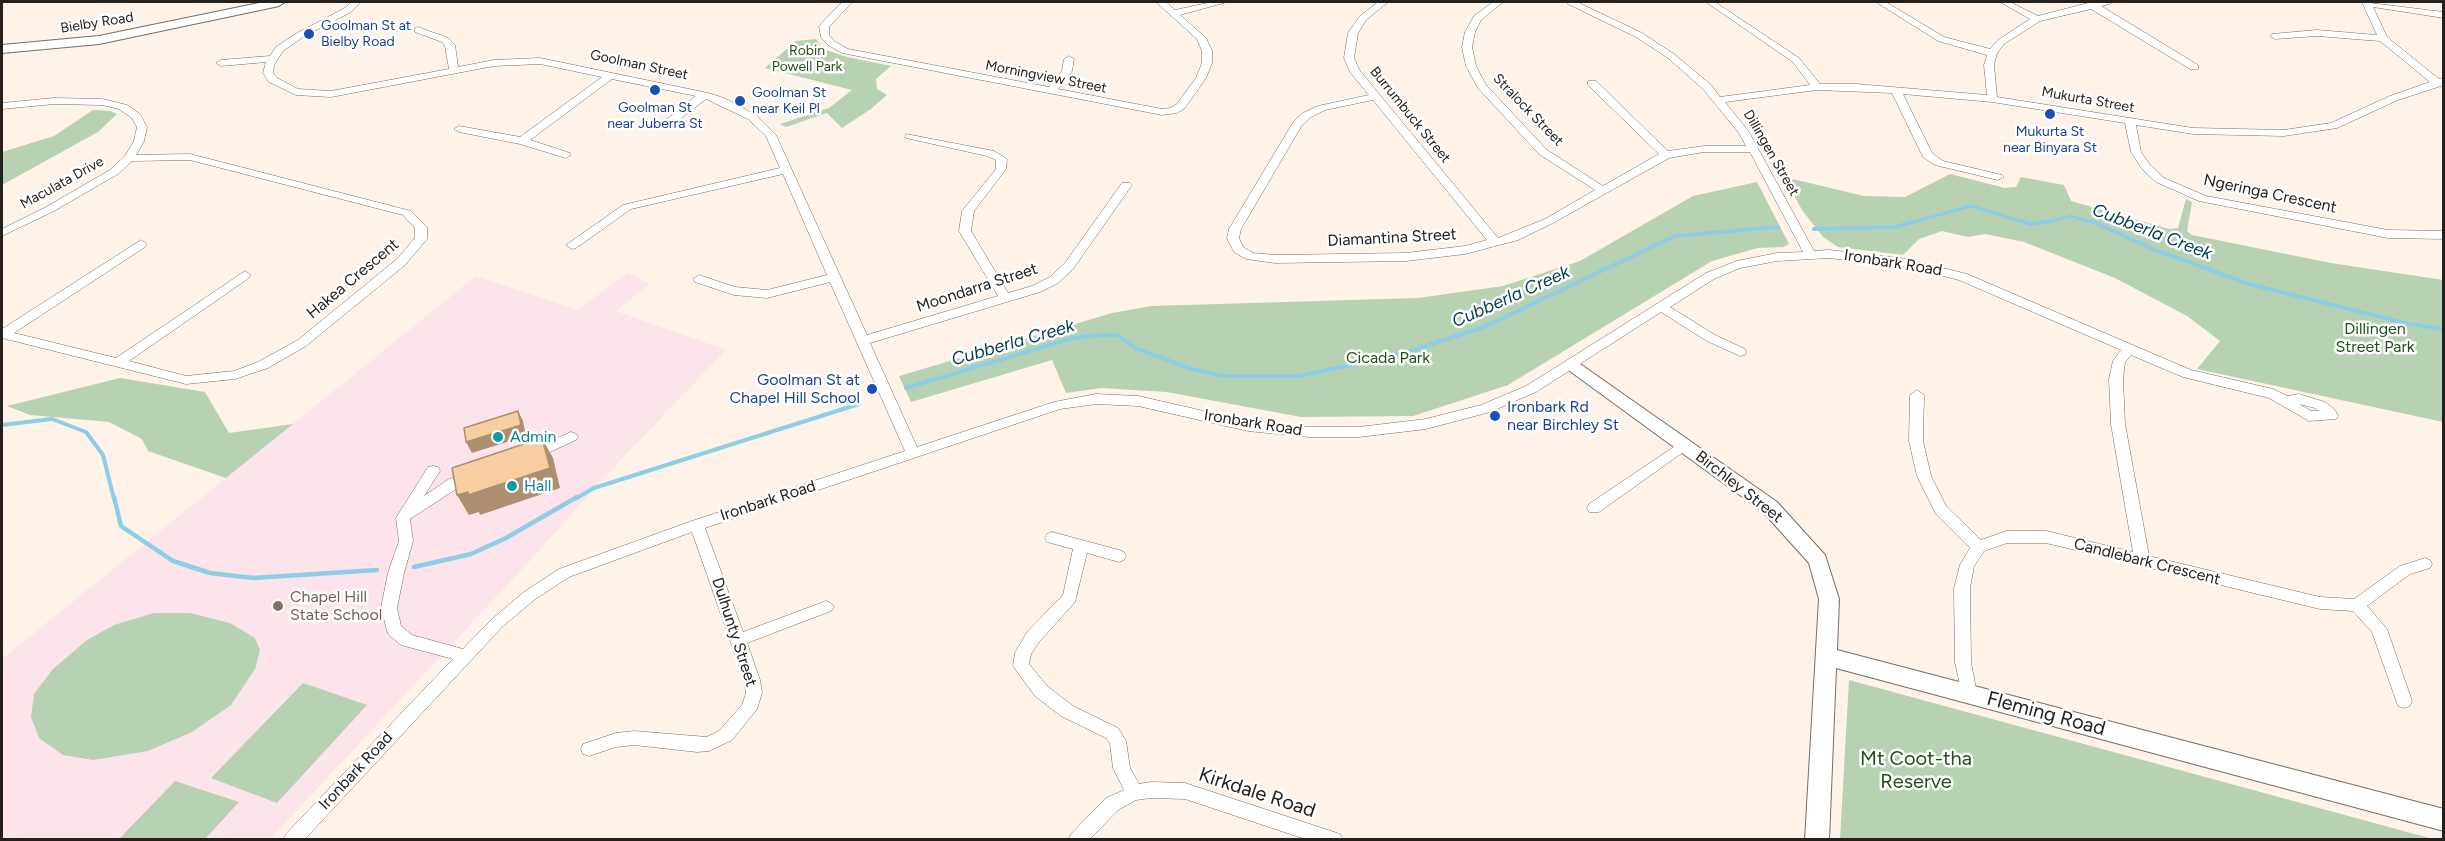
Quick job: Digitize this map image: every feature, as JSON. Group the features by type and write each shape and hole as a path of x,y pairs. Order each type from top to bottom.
{"street":[{"path":"221,63 271,59 288,42 348,10 356,2"},
{"name":"Morningview Street","path":"847,2 824,27 825,35 831,43 845,51 1162,112 1173,111 1181,106 1201,78 1207,63 1207,51 1201,38 1161,2"},
{"path":"1175,13 1222,2"},
{"name":"Burrumbuck Street","path":"1383,2 1364,18 1353,33 1349,58 1355,72 1495,242"},
{"name":"Stralock Street","path":"1498,2 1477,18 1470,32 1467,46 1471,66 1482,86 1543,152 1604,191"},
{"name":"Dillingen Street","path":"1571,2 1655,45 1687,69 1718,100 1754,149 1810,254"},
{"path":"1710,2 1796,60 1817,87"},
{"path":"1880,2 1941,39 1992,53"},
{"path":"2004,2 2037,19"},
{"path":"1992,99 1989,65 1992,53 2001,42 2037,19 2107,2"},
{"name":"Bielby Road","path":"2,43 103,32 273,3"},
{"name":"Bielby Road","path":"2,49 99,40 273,3"},
{"path":"2440,82 2383,38 2366,3 2444,15"},
{"path":"2092,5 2194,67"},
{"path":"418,30 445,40 450,45 454,70"},
{"path":"2275,36 2316,33 2383,38"},
{"name":"Goolman Street","path":"271,59 268,73 273,80 284,87 305,93 354,91 494,63 540,61 704,95 731,105 764,127 771,135 913,453"},
{"path":"1050,92 1067,71 1069,59"},
{"path":"522,141 611,75"},
{"name":"Mukurta Street","path":"1718,100 1817,87 1896,90 1992,99 2193,131 2284,133 2333,126 2440,82"},
{"path":"1592,83 1666,155"},
{"path":"1896,90 1927,155 1939,164 1998,177"},
{"path":"666,125 704,95"},
{"name":"Diamantina Street","path":"1374,97 1322,108 1307,115 1298,123 1235,229 1233,238 1238,249 1250,256 1275,260 1406,257 1466,250 1495,242 1549,221 1666,155 1704,149 1754,149"},
{"name":"Maculata Drive","path":"2,106 77,101 123,107 136,116 142,127 139,141 129,158 114,172 2,233"},
{"name":"Ngeringa Crescent","path":"2130,122 2136,152 2146,167 2160,180 2203,200 2388,234 2444,235"},
{"path":"459,129 522,141 566,155"},
{"path":"910,136 990,153 1002,159 1001,169 968,211 965,231 1005,298"},
{"name":"Hakea Crescent","path":"2,334 186,380 235,375 285,354 335,317 401,262 421,239 421,228 407,213 190,157 129,158"},
{"path":"572,245 627,207 785,170"},
{"name":"Moondarra Street","path":"864,340 1005,298 1054,280 1069,266 1126,185"},
{"path":"2,334 141,244"},
{"name":"Ironbark Road","path":"292,840 465,656 529,596 564,573 606,556 1036,411 1096,399 1138,401 1222,421 1282,430 1332,433 1394,429 1437,422 1485,409 1532,389 1710,276 1737,265 1777,257 1810,254 1878,258 1963,277 2022,300 2188,374 2260,391 2285,401"},
{"path":"118,363 245,275"},
{"path":"699,279 734,291 767,294 834,277"},
{"path":"1660,306 1711,338 1740,352"},
{"path":"2129,349 2119,361 2116,379 2118,424 2142,559"},
{"name":"Birchley Street","path":"1573,365 1770,507 1818,560 1829,599 1826,656"},
{"path":"1917,396 1916,441 1924,476 1941,510 1979,547 1967,565 1962,588 1963,662 1970,694"},
{"path":"518,461 571,437"},
{"path":"1594,508 1684,445"},
{"path":"433,471 404,518 406,541 396,573 389,608 394,629 406,640 465,656"},
{"path":"404,518 454,483 487,471"},
{"name":"Dulhunty Street","path":"589,749 616,740 634,738 697,746 709,744 726,735 749,710 754,693 738,640 697,525"},
{"name":"Candlebark Crescent","path":"1979,547 2006,537 2046,537 2320,603 2357,605"},
{"path":"1052,538 1119,556"},
{"path":"1081,546 1070,598 1033,637 1023,653 1021,666 1041,691 1067,711 1112,733 1118,741 1122,768 1134,793"},
{"path":"2404,701 2379,629 2357,605 2405,570 2425,564"},
{"path":"738,640 826,607"},
{"path":"1818,840 1826,656"},
{"name":"Fleming Road","path":"1826,656 2444,820"},
{"name":"Kirkdale Road","path":"1077,840 1112,804 1134,793 1151,790 1185,791 1334,840"}],"shaded area":[{"name":"Chapel Hill State School","path":"628,273 650,284 616,311 726,350 594,488 538,552 270,839 2,840 2,659 476,276 577,310"}],"green space":[{"name":"Robin Powell Park","path":"816,39 823,49 847,57 891,66 876,79 877,89 887,95 871,109 842,128 827,113 786,127 780,124 829,108 852,90 765,68 796,41"},
{"path":"93,110 110,111 117,114 98,132 2,185 2,152 54,136"},
{"name":"Dillingen Street Park","path":"1950,174 2005,188 2016,187 2021,177 2064,185 2071,201 2169,229 2178,228 2186,199 2192,202 2187,231 2192,235 2331,263 2443,280 2443,422 2197,369 2220,341 2187,316 2115,278 2024,242 1985,234 1968,237 1942,231 1919,239 1903,255 1838,247 1823,237 1802,210 1784,177 1864,196 1905,197"},
{"name":"Cicada Park","path":"1757,182 1789,244 1784,247 1758,248 1712,261 1508,385 1413,416 1301,417 1167,392 1101,388 1066,393 1052,360 911,402 899,376 1112,313 1151,306 1418,298 1503,286 1580,261 1693,196"},
{"path":"120,378 205,392 229,433 293,424 226,478 148,451 142,439 109,422 30,415 7,406"},
{"path":"154,613 190,613 230,623 255,638 260,650 255,669 231,705 192,732 148,751 93,760 63,755 39,738 31,717 34,694 53,669 87,640 114,625"},
{"name":"Mt Coot-tha Reserve","path":"1849,680 2433,839 1840,839"},
{"path":"303,683 367,705 277,803 211,778"},
{"path":"175,781 239,802 205,839 119,839"}],"building":[{"path":"518,411 521,425 466,442 464,428"},
{"path":"542,438 550,468 468,495 468,492 457,495 452,468"}],"waterway":[{"name":"Cubberla Creek","path":"1910,223 1971,206 2027,223"},
{"name":"Cubberla Creek","path":"2045,223 2071,216 2095,223"},
{"name":"Cubberla Creek","path":"1814,229 1895,227 1915,221"},
{"name":"Cubberla Creek","path":"2022,221 2030,224 2051,221"},
{"name":"Cubberla Creek","path":"2091,221 2150,248 2249,284 2409,324 2444,329"},
{"name":"Cubberla Creek","path":"906,388 1073,338 1101,335 1118,335 1135,348 1192,369 1225,376 1299,376 1401,354 1484,327 1675,236 1778,227"},
{"name":"Cubberla Creek","path":"575,499 594,488 859,404"},
{"name":"Cubberla Creek","path":"2,425 52,419 86,432 103,455 114,499"},
{"name":"Cubberla Creek","path":"114,497 121,526 173,561 210,573 253,578 377,570"},
{"name":"Cubberla Creek","path":"414,567 471,554 506,538 577,497"}],"place":[{"name":"Goolman St at Bielby Road","path":"309,34"},
{"name":"Goolman St near Juberra St","path":"655,90"},
{"name":"Goolman St near Keil Pl","path":"740,101"},
{"name":"Mukurta St near Binyara St","path":"2050,114"},
{"name":"Goolman St at Chapel Hill School","path":"872,389"},
{"name":"Ironbark Rd near Birchley St","path":"1495,416"},
{"name":"Admin","path":"498,437"},
{"name":"Hall","path":"512,486"},
{"name":"Chapel Hill State School","path":"278,606"}]}
